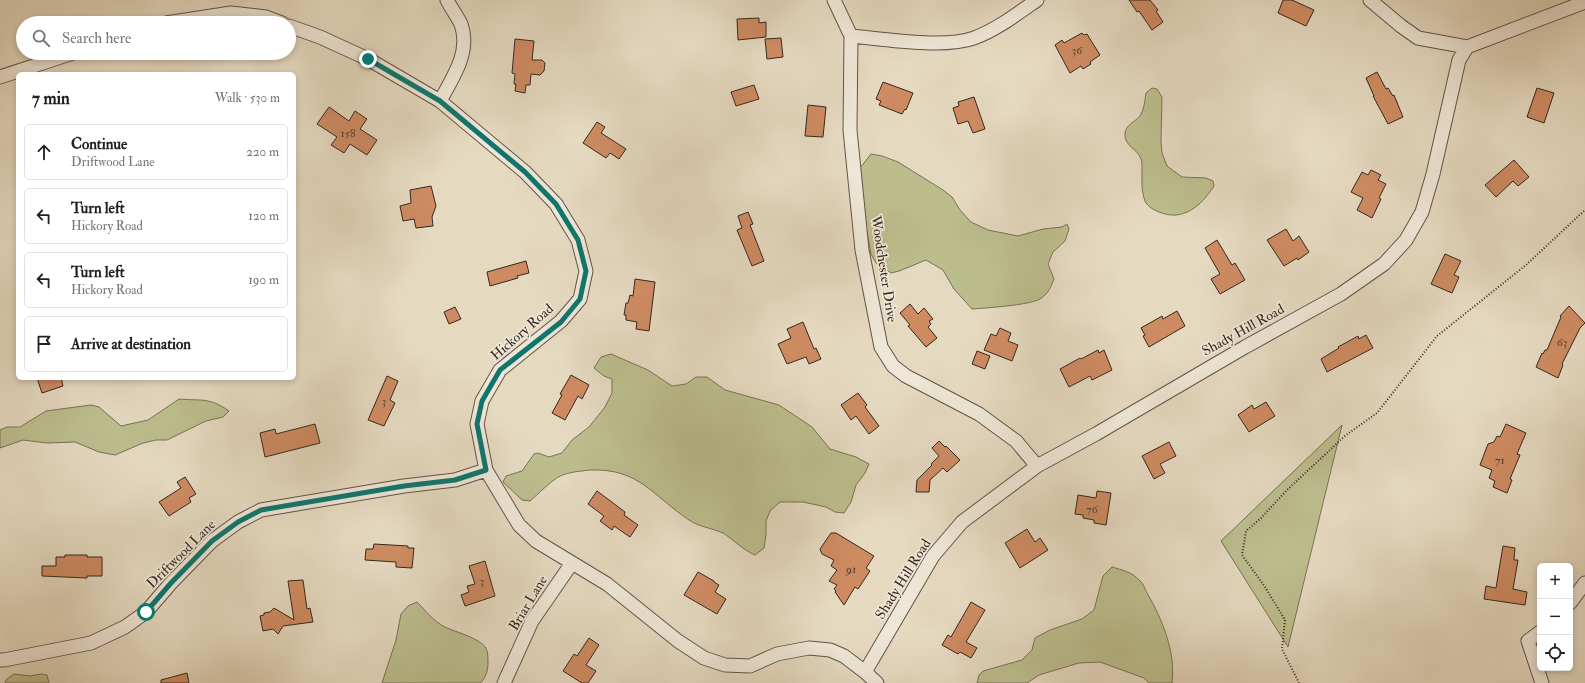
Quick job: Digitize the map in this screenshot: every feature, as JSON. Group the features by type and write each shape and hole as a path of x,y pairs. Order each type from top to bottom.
{"street":[{"path":"440,101 461,63 464,45 461,24 447,0"},
{"name":"Woodchester Drive","path":"834,0 851,36 851,138 862,250 880,347 893,366 906,376 979,414 1016,441 1037,466"},
{"path":"851,36 946,44 973,39 1000,25 1037,0"},
{"path":"1370,0 1400,26 1418,38 1467,47 1585,2"},
{"path":"212,16 231,13 257,16"},
{"name":"Hickory Road","path":"296,28 320,37 368,59 440,101 525,172 556,204 578,240 586,271 580,299 561,322 500,370 482,401 477,424 486,470 519,525 536,541 607,584 678,641 704,658 725,665 750,666 777,654 809,648 830,650 844,656 877,683"},
{"name":"Shady Hill Road","path":"865,672 933,556 962,522 1037,466 1096,434 1245,347 1341,294 1384,264 1406,240 1422,212 1433,174 1459,60 1467,47"},
{"path":"0,76 51,60"},
{"name":"Driftwood Lane","path":"0,660 91,643 125,627 146,612 171,583 212,541 238,522 261,510 404,486 455,480 486,470"},
{"name":"Briar Lane","path":"504,683 532,621 572,563"},
{"path":"1573,599 1585,583"},
{"path":"1537,634 1528,641 1542,683"}],"path":[{"path":"1299,683 1282,649 1285,620 1265,587 1242,555 1246,532 1287,490 1346,435 1377,413 1437,336 1526,265 1585,210"}],"green space":[{"path":"1152,88 1157,89 1162,97 1161,142 1162,153 1167,166 1182,177 1206,178 1213,181 1214,186 1197,206 1184,213 1176,215 1168,215 1159,212 1149,207 1146,203 1142,189 1141,160 1125,138 1125,131 1140,116 1146,93"},
{"path":"871,154 882,156 898,162 943,190 952,197 960,210 971,222 988,230 1018,236 1043,229 1062,227 1067,224 1069,229 1065,241 1053,252 1048,264 1054,279 1047,293 1040,299 1027,303 972,309 954,289 943,270 926,260 891,273 876,263 871,254 866,227 854,184 860,168"},
{"path":"611,354 648,370 672,386 686,384 696,377 707,377 725,390 779,405 812,427 830,449 856,457 869,464 865,473 856,485 851,502 844,513 835,512 826,507 803,502 780,502 770,511 766,521 764,548 755,555 723,533 693,522 676,511 644,485 621,474 590,470 567,474 560,476 553,481 530,501 522,500 503,482 506,476 522,471 534,454 538,453 549,457 562,453 572,440 589,427 605,407 612,393 612,379 604,376 594,368 601,357"},
{"path":"179,399 210,402 229,411 223,417 206,421 167,440 156,440 143,443 115,455 99,452 75,442 47,443 23,440 0,448 0,430 7,427 20,427 46,411 91,405 99,407 121,426 148,420"},
{"path":"1342,425 1288,647 1221,541"},
{"path":"1112,567 1136,577 1143,584 1153,603 1163,625 1170,648 1173,671 1172,683 1149,683 1144,678 1100,662 1079,663 1039,675 1027,683 977,683 979,675 983,671 1022,660 1032,650 1035,638 1050,630 1082,619 1094,610 1103,576"},
{"path":"417,602 441,625 473,638 483,644 488,655 488,668 480,683 382,683 396,640 401,614 408,606"},
{"path":"14,674 30,676 41,674 47,675 49,683 5,683 7,679"}],"building":[{"path":"1129,0 1150,0 1158,10 1156,11 1163,22 1152,30 1139,11 1137,12"},
{"path":"1283,0 1292,0 1314,10 1306,26 1278,13"},
{"path":"759,18 759,23 766,22 766,37 738,40 737,19"},
{"path":"1082,33 1084,35 1087,34 1100,55 1090,62 1091,64 1083,69 1081,66 1070,73 1055,45 1062,40 1064,43"},
{"path":"781,38 783,57 767,59 765,39"},
{"path":"515,39 534,41 532,60 542,60 545,63 544,71 540,75 531,74 530,85 526,85 525,93 515,91 515,74 512,73"},
{"path":"1377,72 1386,89 1388,88 1393,96 1394,95 1403,117 1388,124 1373,96 1366,78"},
{"path":"883,82 913,93 906,110 905,109 902,114 879,105 881,101 876,99"},
{"path":"754,85 759,99 736,106 731,92"},
{"path":"1537,88 1554,93 1544,123 1527,117"},
{"path":"974,97 985,129 973,133 968,121 958,124 953,108 959,106 958,102"},
{"path":"808,105 826,107 823,137 805,136"},
{"path":"329,107 349,121 355,111 367,119 360,129 377,140 367,155 350,144 344,153 331,145 337,137 317,124"},
{"path":"597,122 605,127 601,133 626,149 619,159 610,153 606,158 583,143"},
{"path":"1514,160 1529,177 1518,186 1513,181 1496,197 1485,185"},
{"path":"1371,170 1381,175 1378,180 1386,184 1372,218 1357,210 1363,198 1351,192 1362,172 1368,175"},
{"path":"431,186 436,206 432,217 433,226 416,228 414,219 403,221 400,206 411,203 410,190"},
{"path":"748,212 753,224 750,225 764,261 752,266 737,230 742,228 738,216"},
{"path":"1286,229 1293,241 1299,236 1309,252 1298,260 1297,258 1284,266 1267,240"},
{"path":"1217,240 1232,265 1235,263 1245,280 1220,294 1211,279 1220,274 1205,248"},
{"path":"1445,254 1461,261 1454,275 1459,277 1452,293 1431,284"},
{"path":"526,261 529,273 517,276 518,278 490,286 487,272"},
{"path":"635,279 655,282 649,331 636,329 637,322 626,320 626,315 624,315 626,303 628,303 630,295 633,296"},
{"path":"910,304 918,314 924,308 933,319 929,321 931,324 928,327 937,338 926,347 908,326 910,325 900,313"},
{"path":"1569,306 1585,323 1580,328 1562,364 1563,365 1558,378 1536,367 1542,353 1543,354 1545,350 1547,350 1561,317 1560,316"},
{"path":"455,307 461,319 449,324 444,312"},
{"path":"1177,311 1185,326 1149,347 1143,336 1145,335 1141,328 1162,316 1163,319"},
{"path":"803,322 814,349 816,348 821,359 809,364 806,357 787,364 778,344 791,338 787,329"},
{"path":"1000,328 1011,333 1008,341 1018,345 1012,361 984,350 991,334 996,336"},
{"path":"1366,335 1373,348 1327,372 1321,359 1339,348 1338,347 1358,336 1359,339"},
{"path":"1098,350 1099,353 1104,350 1112,370 1092,380 1090,376 1069,387 1060,369"},
{"path":"977,351 990,356 985,369 972,364"},
{"path":"571,375 589,385 582,399 578,396 565,420 552,413 562,395 560,394"},
{"path":"387,376 398,381 390,400 395,403 384,426 368,420"},
{"path":"38,380 62,380 63,386 42,393"},
{"path":"858,393 867,405 865,407 879,426 869,434 856,416 851,420 841,405"},
{"path":"1266,402 1275,416 1249,432 1238,415 1252,405 1254,409"},
{"path":"315,424 320,443 265,457 260,433 275,429 276,434"},
{"path":"1506,424 1526,433 1517,454 1520,455 1510,479 1512,480 1507,493 1493,487 1495,481 1489,478 1492,470 1480,465 1488,444 1494,442 1497,436 1500,437"},
{"path":"939,441 960,460 947,472 943,468 930,480 929,492 916,492 917,480 939,456 932,448"},
{"path":"1169,442 1176,456 1160,464 1165,473 1154,479 1142,456"},
{"path":"185,477 196,494 189,498 191,502 169,516 159,502 181,488 177,482"},
{"path":"597,491 625,512 624,515 638,525 630,537 614,526 612,530 600,521 604,516 588,504"},
{"path":"1097,491 1111,493 1106,525 1094,523 1094,520 1083,518 1083,515 1075,514 1078,495 1096,498"},
{"path":"1027,529 1035,542 1040,538 1048,550 1020,568 1005,543"},
{"path":"831,533 836,533 874,556 866,568 870,571 858,589 855,587 844,605 835,592 836,591 834,589 837,585 829,581 837,570 831,566 834,560 822,554 820,549"},
{"path":"374,544 408,546 408,548 414,548 412,568 396,567 396,562 365,560 366,549 373,549"},
{"path":"1503,546 1515,548 1514,560 1518,560 1513,589 1527,592 1525,605 1484,599 1486,586 1496,588"},
{"path":"65,555 102,557 102,576 87,576 87,578 42,576 42,566 56,566 56,557 65,557"},
{"path":"485,561 495,596 465,606 461,595 469,592 467,586 475,584 469,566"},
{"path":"698,572 719,585 715,592 726,599 717,614 684,595"},
{"path":"303,580 307,609 310,608 313,622 283,626 278,634 273,629 263,631 260,616 264,615 264,613 270,612 274,608 294,620 288,581"},
{"path":"971,602 985,610 966,642 977,648 971,658 960,652 958,654 942,645 948,635 951,637"},
{"path":"589,638 599,645 586,665 596,671 588,683 582,683 563,671 574,654 577,656"},
{"path":"187,673 189,683 161,683 161,680"}],"route":[{"path":"146,612 171,583 212,541 238,522 261,510 404,486 455,480 486,470 477,424 482,401 500,370 561,322 580,299 586,271 578,240 556,204 525,172 475,132 440,101 368,59"}]}
